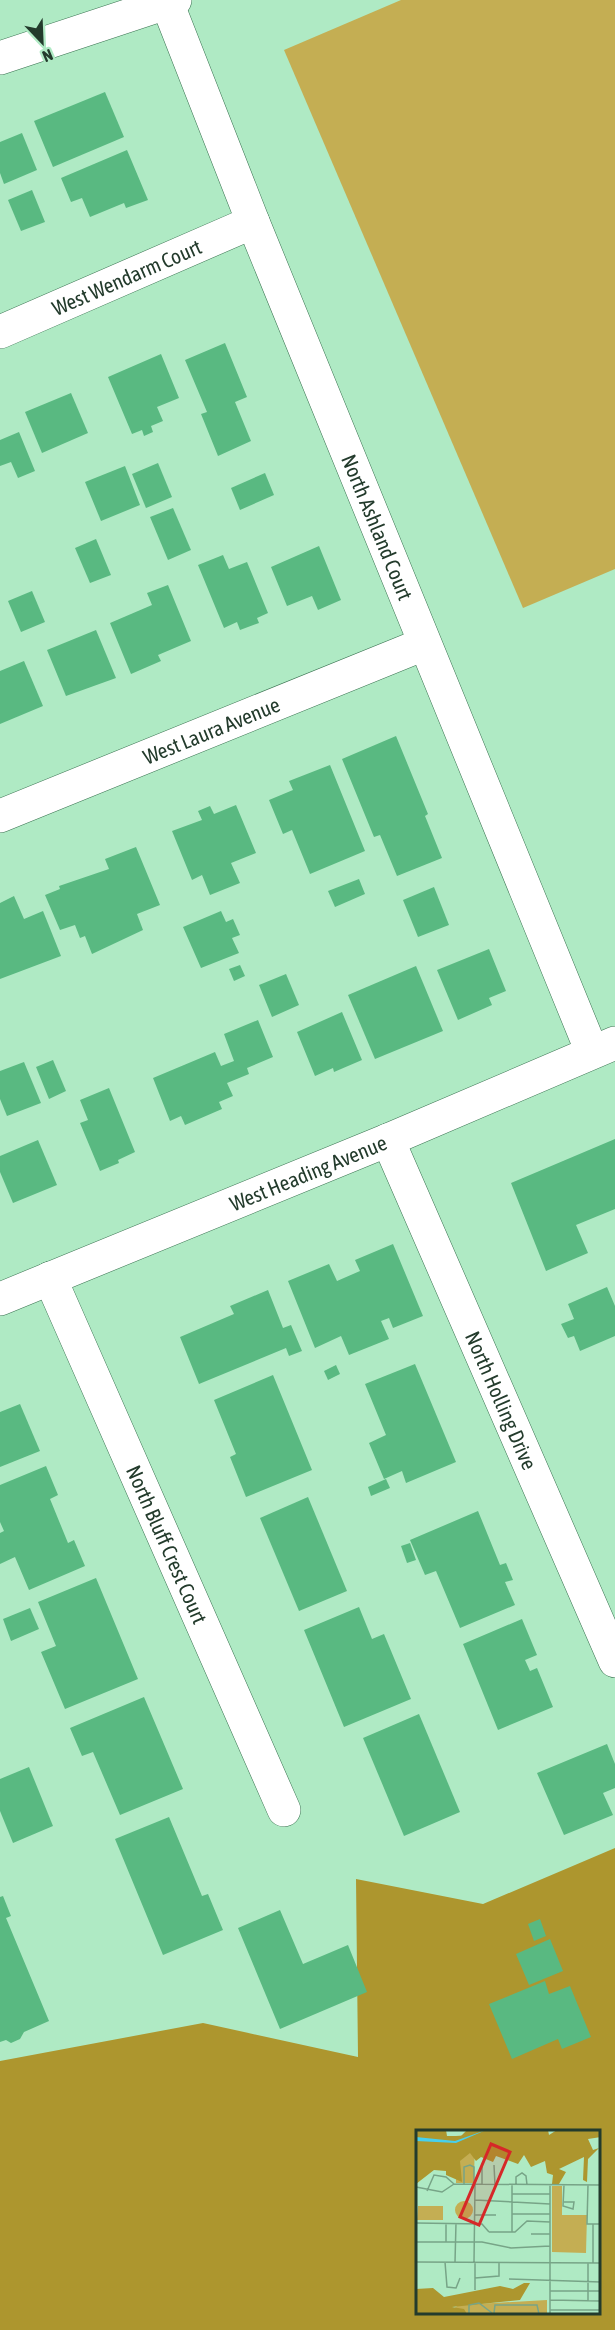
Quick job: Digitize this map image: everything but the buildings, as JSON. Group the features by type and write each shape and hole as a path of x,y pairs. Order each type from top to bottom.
{"street":[{"path":"0,58 170,1"},
{"name":"North Ashland Court","path":"170,1 253,222 424,644 608,1049"},
{"name":"West Wendarm Court","path":"0,333 253,222"},
{"name":"West Laura Avenue","path":"0,816 424,644"},
{"name":"West Heading Avenue","path":"0,1299 608,1049"},
{"name":"North Holling Drive","path":"388,1140 615,1661"},
{"name":"North Bluff Crest Court","path":"51,1278 284,1810"}],"shaded area":[{"path":"401,0 615,0 615,569 523,608 284,50"},
{"path":"615,1848 615,2330 0,2330 0,2061 203,2023 358,2057 356,1879 483,1904"}]}
